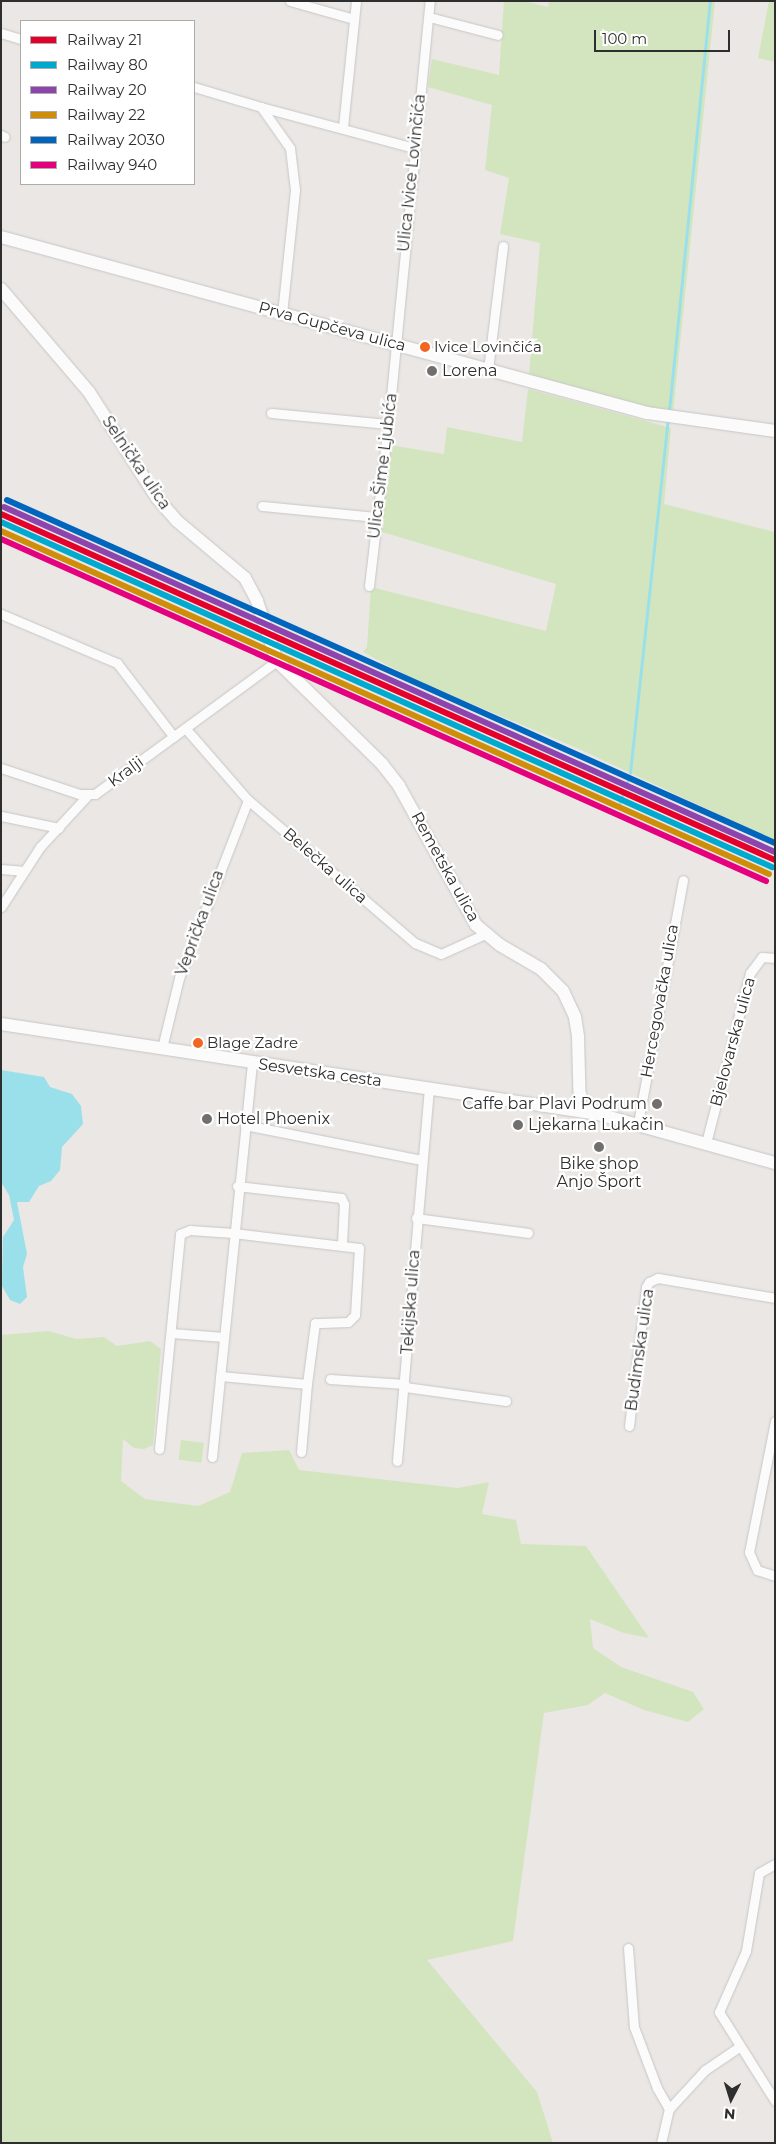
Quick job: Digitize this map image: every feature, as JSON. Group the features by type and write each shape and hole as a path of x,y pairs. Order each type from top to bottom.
{"street":[{"path":"290,1 354,19"},
{"path":"343,127 356,1"},
{"name":"Ulica Ivice Lovinčića","path":"396,345 430,1"},
{"path":"428,17 498,34"},
{"path":"1,33 17,37"},
{"path":"195,87 414,148"},
{"path":"261,106 287,141 296,176 282,313"},
{"name":"Prva Gupčeva ulica","path":"1,237 667,418 775,431"},
{"path":"488,370 503,246"},
{"name":"Selnička ulica","path":"1,289 89,392 157,498 177,521 245,578 257,601 277,661"},
{"name":"Ulica Šime Ljubića","path":"369,586 396,345"},
{"path":"271,413 388,424"},
{"path":"262,506 376,517"},
{"path":"1,614 117,663 174,737"},
{"name":"Kralji","path":"1,907 22,871 87,796 100,791 277,661"},
{"name":"Remetska ulica","path":"277,661 382,764 399,786 476,925 485,934 541,969 570,1003 578,1037 580,1111"},
{"name":"Belečka ulica","path":"186,729 248,800 415,943 441,954 485,934"},
{"path":"1,768 87,796"},
{"name":"Veprička ulica","path":"162,1048 182,969 248,800"},
{"path":"1,816 59,828"},
{"path":"1,869 22,871"},
{"name":"Hercegovačka ulica","path":"638,1122 682,880"},
{"name":"Bjelovarska ulica","path":"706,1143 750,973 762,957 775,958"},
{"name":"Sesvetska cesta","path":"1,1024 580,1111"},
{"path":"212,1456 237,1186 252,1062"},
{"name":"Tekijska ulica","path":"397,1462 405,1385 416,1218 429,1088"},
{"path":"580,1111 638,1122 775,1163"},
{"path":"245,1125 422,1160"},
{"path":"237,1186 341,1198 344,1204 342,1244"},
{"path":"416,1218 528,1233"},
{"path":"159,1449 172,1333 180,1234 190,1230 342,1244 355,1246 361,1252 355,1315 344,1323 315,1323 301,1452"},
{"name":"Budimska ulica","path":"629,1426 646,1287 650,1282 658,1278 775,1298"},
{"path":"172,1333 224,1337"},
{"path":"220,1376 307,1384"},
{"path":"330,1379 405,1385 506,1401"},
{"path":"775,1421 749,1552 757,1570 775,1576"},
{"path":"775,1864 758,1873 746,1951 719,2012 739,2047 775,2101"},
{"path":"628,1948 634,2027 657,2088 669,2109"},
{"path":"661,2143 669,2109 705,2070 739,2047"}],"green space":[{"path":"504,1 524,1 548,7 549,1 715,1 673,413 529,376 540,243 500,234 509,178 485,170 492,105 428,87 432,59 499,75"},
{"path":"769,1 775,1 775,62 758,58"},
{"path":"528,389 671,428 664,504 775,532 775,841 577,748 417,681 363,652 367,647 371,587 546,631 556,584 379,531 390,445 444,454 447,427 522,442"},
{"path":"49,1331 76,1339 104,1337 117,1346 150,1341 161,1349 153,1445 144,1449 134,1448 123,1439 121,1481 145,1499 198,1506 230,1492 242,1453 289,1450 299,1470 458,1488 489,1482 482,1514 516,1520 521,1544 586,1546 649,1638 624,1633 590,1619 593,1648 621,1667 693,1692 704,1709 688,1722 644,1710 605,1693 588,1705 544,1713 513,1941 427,1960 537,2092 553,2143 1,2143 1,1335"},
{"path":"181,1440 204,1443 201,1463 179,1460"}],"water":[{"path":"1,1070 44,1077 50,1087 72,1094 81,1106 83,1124 62,1147 60,1170 51,1181 39,1186 29,1202 17,1202 27,1254 23,1267 27,1297 20,1304 10,1300 2,1286 3,1237 14,1220 9,1195 1,1182"}],"waterway":[{"path":"669,411 710,1"},
{"path":"630,773 668,419"},
{"path":"626,785 628,780"},
{"path":"619,805 622,796"}],"rail line":[{"name":"2030","path":"7,500 775,843"},
{"name":"20","path":"4,507 775,852"},
{"name":"21","path":"1,514 775,860"},
{"name":"80","path":"1,522 772,867"},
{"name":"22","path":"1,531 769,874"},
{"name":"940","path":"1,539 766,881"}],"place":[{"name":"Ivice Lovinčića","path":"425,347"},
{"name":"Lorena","path":"432,371"},
{"name":"Blage Zadre","path":"198,1043"},
{"name":"Caffe bar Plavi Podrum","path":"657,1104"},
{"name":"Hotel Phoenix","path":"207,1119"},
{"name":"Ljekarna Lukačin","path":"518,1125"},
{"name":"Bike shop Anjo Šport","path":"599,1147"}]}
